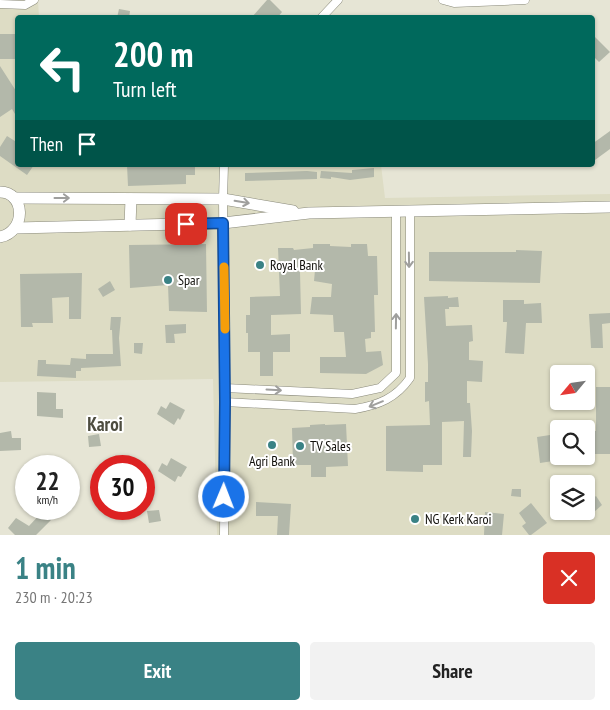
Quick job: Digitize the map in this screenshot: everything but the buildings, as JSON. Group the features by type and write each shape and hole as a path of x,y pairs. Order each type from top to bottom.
{"street":[{"path":"0,4 25,5 34,0"},
{"path":"324,15 338,0"},
{"path":"443,0 454,3 525,0"},
{"path":"224,167 224,535"},
{"path":"0,192 4,192 14,198 19,207 20,218 16,228 0,238"},
{"path":"14,198 223,199 309,213"},
{"path":"130,199 130,225"},
{"path":"16,228 223,223 309,213 610,207"},
{"path":"225,388 352,394 380,388 396,372 396,211"},
{"path":"225,402 355,409 375,405 402,389 410,378 410,211"},
{"path":"396,341 410,341"},
{"path":"312,407 314,392"}],"shaded area":[{"path":"0,0 38,0 39,15 15,15 15,167 381,167 385,198 610,194 610,535 217,535 213,379 0,382"}],"slow traffic":[{"path":"224,267 225,329"}],"place":[{"name":"Royal Bank","path":"260,265"},
{"name":"Spar","path":"168,280"},
{"name":"Agri Bank","path":"272,445"},
{"name":"TV Sales","path":"300,446"},
{"name":"NG Kerk Karoi","path":"415,519"}],"district":[{"name":"Karoi","path":"105,424"}],"route":[{"path":"186,224 223,223 224,497"}]}
